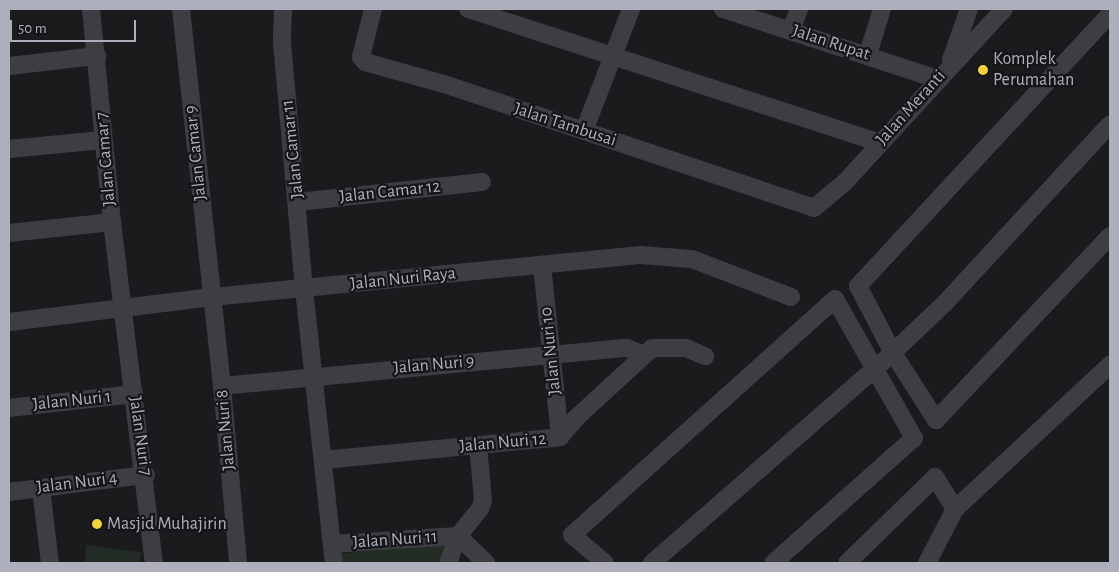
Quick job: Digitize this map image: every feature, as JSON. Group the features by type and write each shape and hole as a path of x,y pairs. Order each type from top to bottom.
{"street":[{"name":"Jalan Camar 7","path":"91,9 97,56 103,140 124,310"},
{"name":"Jalan Camar 9","path":"181,9 212,297"},
{"name":"Jalan Camar 11","path":"283,9 282,43 298,202 304,289 334,563"},
{"name":"Jalan Tambusai","path":"373,9 361,57 365,62 584,131 810,207 818,207"},
{"path":"468,9 880,143"},
{"path":"584,131 631,9"},
{"name":"Jalan Rupat","path":"723,9 868,54 943,72"},
{"path":"791,30 799,9"},
{"path":"868,54 882,9"},
{"path":"943,72 968,9"},
{"name":"Jalan Meranti","path":"818,207 1004,9"},
{"path":"773,563 914,438 858,286 1110,14"},
{"path":"9,66 97,56"},
{"path":"652,563 884,360 945,303 1110,124"},
{"path":"9,149 103,140"},
{"name":"Jalan Camar 12","path":"298,202 482,182"},
{"path":"9,233 112,222"},
{"path":"604,563 572,535 835,299 936,420 1110,236"},
{"name":"Jalan Nuri Raya","path":"9,322 124,310 212,297 542,265 670,255 692,259 791,297"},
{"name":"Jalan Nuri 10","path":"542,265 560,437"},
{"name":"Jalan Nuri 8","path":"212,297 238,563"},
{"name":"Jalan Nuri 7","path":"124,310 146,475 154,563"},
{"name":"Jalan Nuri 12","path":"323,460 560,437 576,418 652,348 668,346 686,348 705,356"},
{"name":"Jalan Nuri 9","path":"222,386 627,348 644,355"},
{"path":"927,563 954,509 1102,382 1110,365"},
{"name":"Jalan Nuri 1","path":"9,408 134,394"},
{"path":"448,563 458,536 480,509 482,500 478,445"},
{"name":"Jalan Nuri 4","path":"9,492 146,475"},
{"path":"847,563 935,477 954,509"},
{"path":"41,488 50,563"},
{"path":"458,536 486,563"},
{"name":"Jalan Nuri 11","path":"332,544 458,536"}],"shaded area":[{"path":"446,541 438,563 335,563 334,555"},
{"path":"86,545 141,552 140,563 85,563"}],"place":[{"name":"Komplek Perumahan","path":"983,70"},
{"name":"Masjid Muhajirin","path":"97,524"}]}
